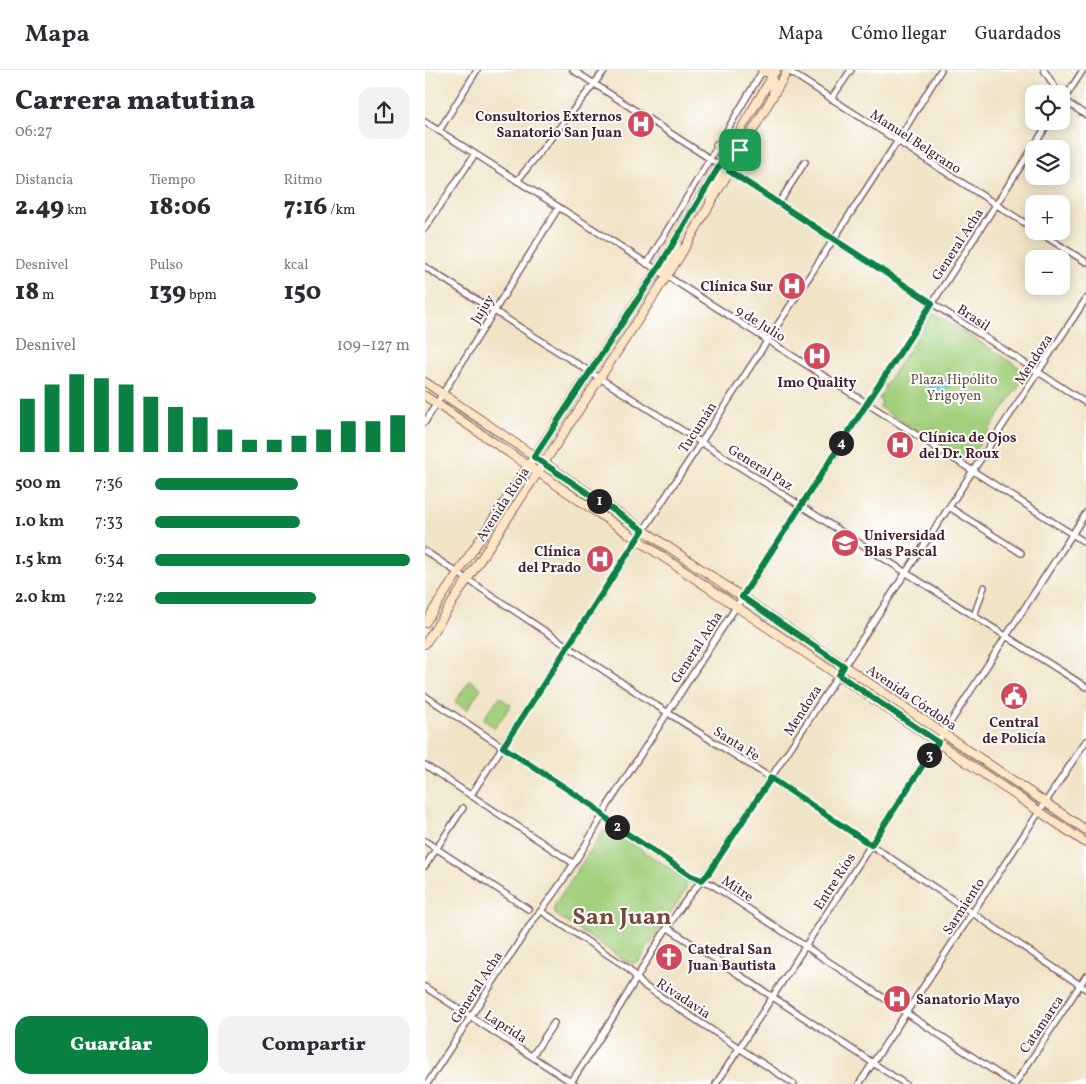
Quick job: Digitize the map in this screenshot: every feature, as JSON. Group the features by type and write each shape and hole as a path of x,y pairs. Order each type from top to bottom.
{"main road":[{"name":"Avenida Rioja","path":"425,644 666,276 743,148 787,70"},
{"name":"Avenida Rioja","path":"425,623 677,238 720,166 769,72"},
{"path":"769,72 774,86 772,97"},
{"path":"717,146 725,155 743,148"},
{"path":"710,204 711,190 720,176 720,166"},
{"path":"666,276 665,270 676,250 677,238"},
{"name":"Avenida Córdoba","path":"425,382 1086,830"},
{"name":"Avenida Córdoba","path":"425,396 1086,843"}],"street":[{"path":"439,130 477,70"},
{"name":"Brasil","path":"573,70 1086,403"},
{"path":"517,181 605,70"},
{"name":"Manuel Belgrano","path":"787,70 1025,224"},
{"path":"831,99 851,70"},
{"name":"Tucumán","path":"471,795 897,142 941,70"},
{"path":"1044,70 1053,85"},
{"path":"1070,89 1083,70"},
{"path":"647,264 717,146 769,72"},
{"path":"1070,106 1086,115"},
{"name":"9 de Julio","path":"425,122 1086,543"},
{"name":"General Acha","path":"427,1084 573,863 667,712 1044,130"},
{"path":"425,228 475,154"},
{"path":"779,203 805,162"},
{"name":"Jujuy","path":"425,422 559,207"},
{"name":"Manuel Belgrano","path":"1051,240 1086,262"},
{"name":"General Paz","path":"425,267 1086,687"},
{"name":"Mendoza","path":"572,1083 692,891 708,874 1086,299"},
{"path":"949,507 1021,554"},
{"name":"Entre Ríos","path":"716,1084 1086,513"},
{"name":"Santa Fe","path":"425,551 667,712 771,778 1086,989"},
{"path":"974,616 984,587"},
{"name":"Mitre","path":"425,696 593,806 614,825 679,869 711,884 1014,1084"},
{"name":"Sarmiento","path":"859,1084 1086,741"},
{"path":"425,765 573,863"},
{"path":"425,866 463,808"},
{"path":"425,841 529,909"},
{"name":"Rivadavia","path":"541,910 628,968 643,985 793,1084"},
{"path":"668,928 905,1084"},
{"name":"Catamarca","path":"1014,1084 1086,976"},
{"name":"Laprida","path":"425,987 572,1083"},
{"path":"532,1056 554,1023"}],"green space":[{"name":"Plaza Hipólito Yrigoyen","path":"933,314 936,314 1025,371 1026,375 971,457 965,456 964,460 879,407 882,404 879,398 886,388 884,387"},
{"path":"447,402 525,454 525,457 446,406"},
{"path":"550,471 634,528 634,531 631,532 547,475"},
{"path":"649,539 732,595 732,597 729,598 647,542"},
{"path":"746,604 837,665 836,667 834,668 744,608"},
{"path":"851,674 934,731 934,733 931,734 848,678"},
{"path":"470,680 481,688 467,710 455,702"},
{"path":"499,697 511,705 495,728 483,719"},
{"path":"949,741 1037,800 1036,803 1034,804 946,745"},
{"path":"611,830 686,879 686,889 639,961 634,963 627,962 556,915 554,911 555,904 603,831"}],"water":[{"path":"928,378 949,379 948,388 942,394 935,394 929,389"}],"place":[{"name":"Consultorios Externos Sanatorio San Juan","path":"641,124"},
{"name":"Clínica Sur","path":"792,286"},
{"name":"Imo Quality","path":"817,356"},
{"name":"Clínica de Ojos del Dr. Roux","path":"900,445"},
{"name":"Universidad Blas Pascal","path":"845,543"},
{"name":"Clínica del Prado","path":"600,559"},
{"name":"Central de Policía","path":"1014,696"},
{"name":"Catedral San Juan Bautista","path":"669,957"},
{"name":"Sanatorio Mayo","path":"897,999"}],"district":[{"name":"San Juan","path":"622,916"}],"route":[{"path":"743,148 729,171 932,303 742,597 844,666 839,675 938,742 871,845 771,778 708,874 702,880 691,876 614,825 593,806 503,747 643,530 534,457 661,264 727,153 740,150 743,148"}]}
